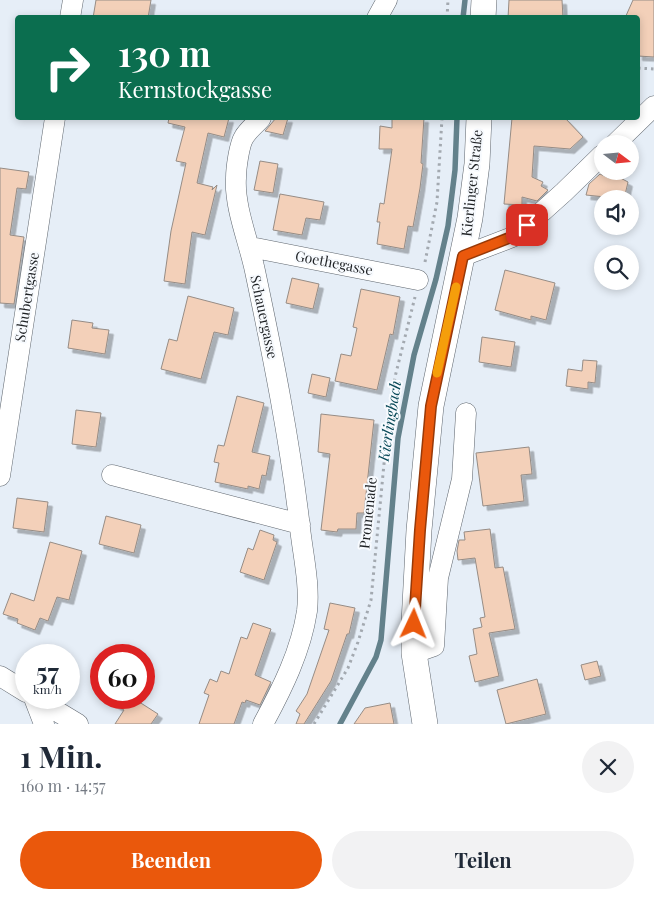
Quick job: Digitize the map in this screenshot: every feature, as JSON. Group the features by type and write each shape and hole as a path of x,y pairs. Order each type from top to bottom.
{"main road":[{"path":"484,0 484,15"},
{"name":"Kierlinger Straße","path":"425,724 414,652 414,603 431,406 470,218 476,173 479,120"}],"street":[{"path":"70,15 73,0"},
{"path":"379,15 387,0"},
{"path":"640,120 654,106"},
{"name":"Schubertgasse","path":"0,476 55,120"},
{"name":"Schauergasse","path":"259,120 243,137 236,178 238,200 250,247 278,381 300,524 307,586 307,610 302,634 292,664 264,724"},
{"path":"624,135 640,120"},
{"path":"463,256 514,236 594,164"},
{"name":"Goethegasse","path":"250,247 418,280"},
{"path":"414,652 434,646 438,578 462,479 466,413"},
{"path":"112,475 300,524"},
{"path":"0,676 15,685"},
{"path":"38,709 44,724"},
{"path":"53,709 78,724"}],"path":[{"path":"447,15 448,0"},
{"path":"640,68 654,69"},
{"name":"Promenade","path":"314,724 348,668 373,600 388,422 395,376 418,280 425,262 437,202 442,120"}],"building":[{"path":"96,0 151,0 148,15 94,15"},
{"path":"509,0 562,0 563,15 508,15"},
{"path":"633,0 654,0 654,57 640,56 640,15 626,15"},
{"path":"169,120 228,120 224,137 208,133 197,183 213,187 212,190 217,185 205,235 192,232 185,284 164,281 171,231 186,163 176,161 185,127 168,123"},
{"path":"274,120 287,120 283,135 265,131"},
{"path":"392,120 424,120 421,163 423,164 420,188 413,227 408,226 404,249 377,244 380,222 377,222 380,203 384,204 392,149 379,149 380,126 392,128"},
{"path":"512,120 567,120 583,137 570,149 534,146 532,177 543,182 541,186 548,190 537,201 522,197 522,205 504,204"},
{"path":"260,161 278,164 273,193 254,190"},
{"path":"0,168 29,172 26,189 17,188 10,235 24,237 14,304 0,303"},
{"path":"594,179 624,180 628,182 626,190 594,190 594,196 586,195 589,184"},
{"path":"280,194 324,202 320,220 306,218 302,235 273,230"},
{"path":"505,270 555,283 546,320 531,316 531,320 495,310"},
{"path":"292,278 319,284 313,309 286,303"},
{"path":"361,289 400,297 393,335 390,334 377,390 335,381 341,354 351,356 357,328 353,327"},
{"path":"188,296 234,308 228,335 214,332 201,379 161,369 169,339 177,341"},
{"path":"72,320 93,323 92,328 109,330 105,354 68,348"},
{"path":"482,337 515,342 511,367 479,362"},
{"path":"583,360 597,361 595,383 588,382 588,389 566,386 568,369 582,371"},
{"path":"312,374 330,378 326,397 308,393"},
{"path":"237,396 264,403 252,452 270,456 266,476 262,475 259,489 248,486 248,489 215,482 219,463 214,462 218,445 224,446"},
{"path":"76,410 101,413 96,447 72,444"},
{"path":"321,414 374,420 364,513 357,513 356,529 338,529 337,532 321,530 330,454 318,452"},
{"path":"529,447 532,474 521,475 524,501 483,506 476,453"},
{"path":"17,498 48,502 44,532 13,528"},
{"path":"106,516 141,525 134,553 99,544"},
{"path":"490,529 495,568 503,567 515,629 489,633 499,676 475,682 469,656 477,654 473,629 482,627 480,618 485,617 475,558 458,560 457,551 459,540 465,540 464,532"},
{"path":"260,530 274,535 273,540 277,542 264,580 240,572 248,548 253,550"},
{"path":"50,542 82,551 69,600 57,597 48,621 40,618 35,630 17,623 18,619 3,614 11,593 34,601"},
{"path":"330,603 355,608 349,634 347,634 331,681 304,724 296,724 300,714 296,711 307,694 329,630 324,629"},
{"path":"253,623 271,629 255,675 271,682 260,705 246,700 245,703 242,702 234,724 199,724 209,695 204,693 210,679 217,682 221,671 229,674 241,637 247,639"},
{"path":"597,661 601,676 585,680 581,665"},
{"path":"537,679 546,714 506,724 497,690"},
{"path":"390,703 394,724 354,724 365,708"},
{"path":"122,709 150,709 158,714 151,724 115,724 124,710"}],"waterway":[{"name":"Kierlingbach","path":"463,15 465,0"},
{"name":"Kierlingbach","path":"340,724 376,657 381,640 398,438 414,355 436,279 448,226 455,170 457,120"}],"slow traffic":[{"path":"437,373 456,287"}],"route":[{"path":"414,624 414,603 431,406 463,256 514,236 527,225"}]}
